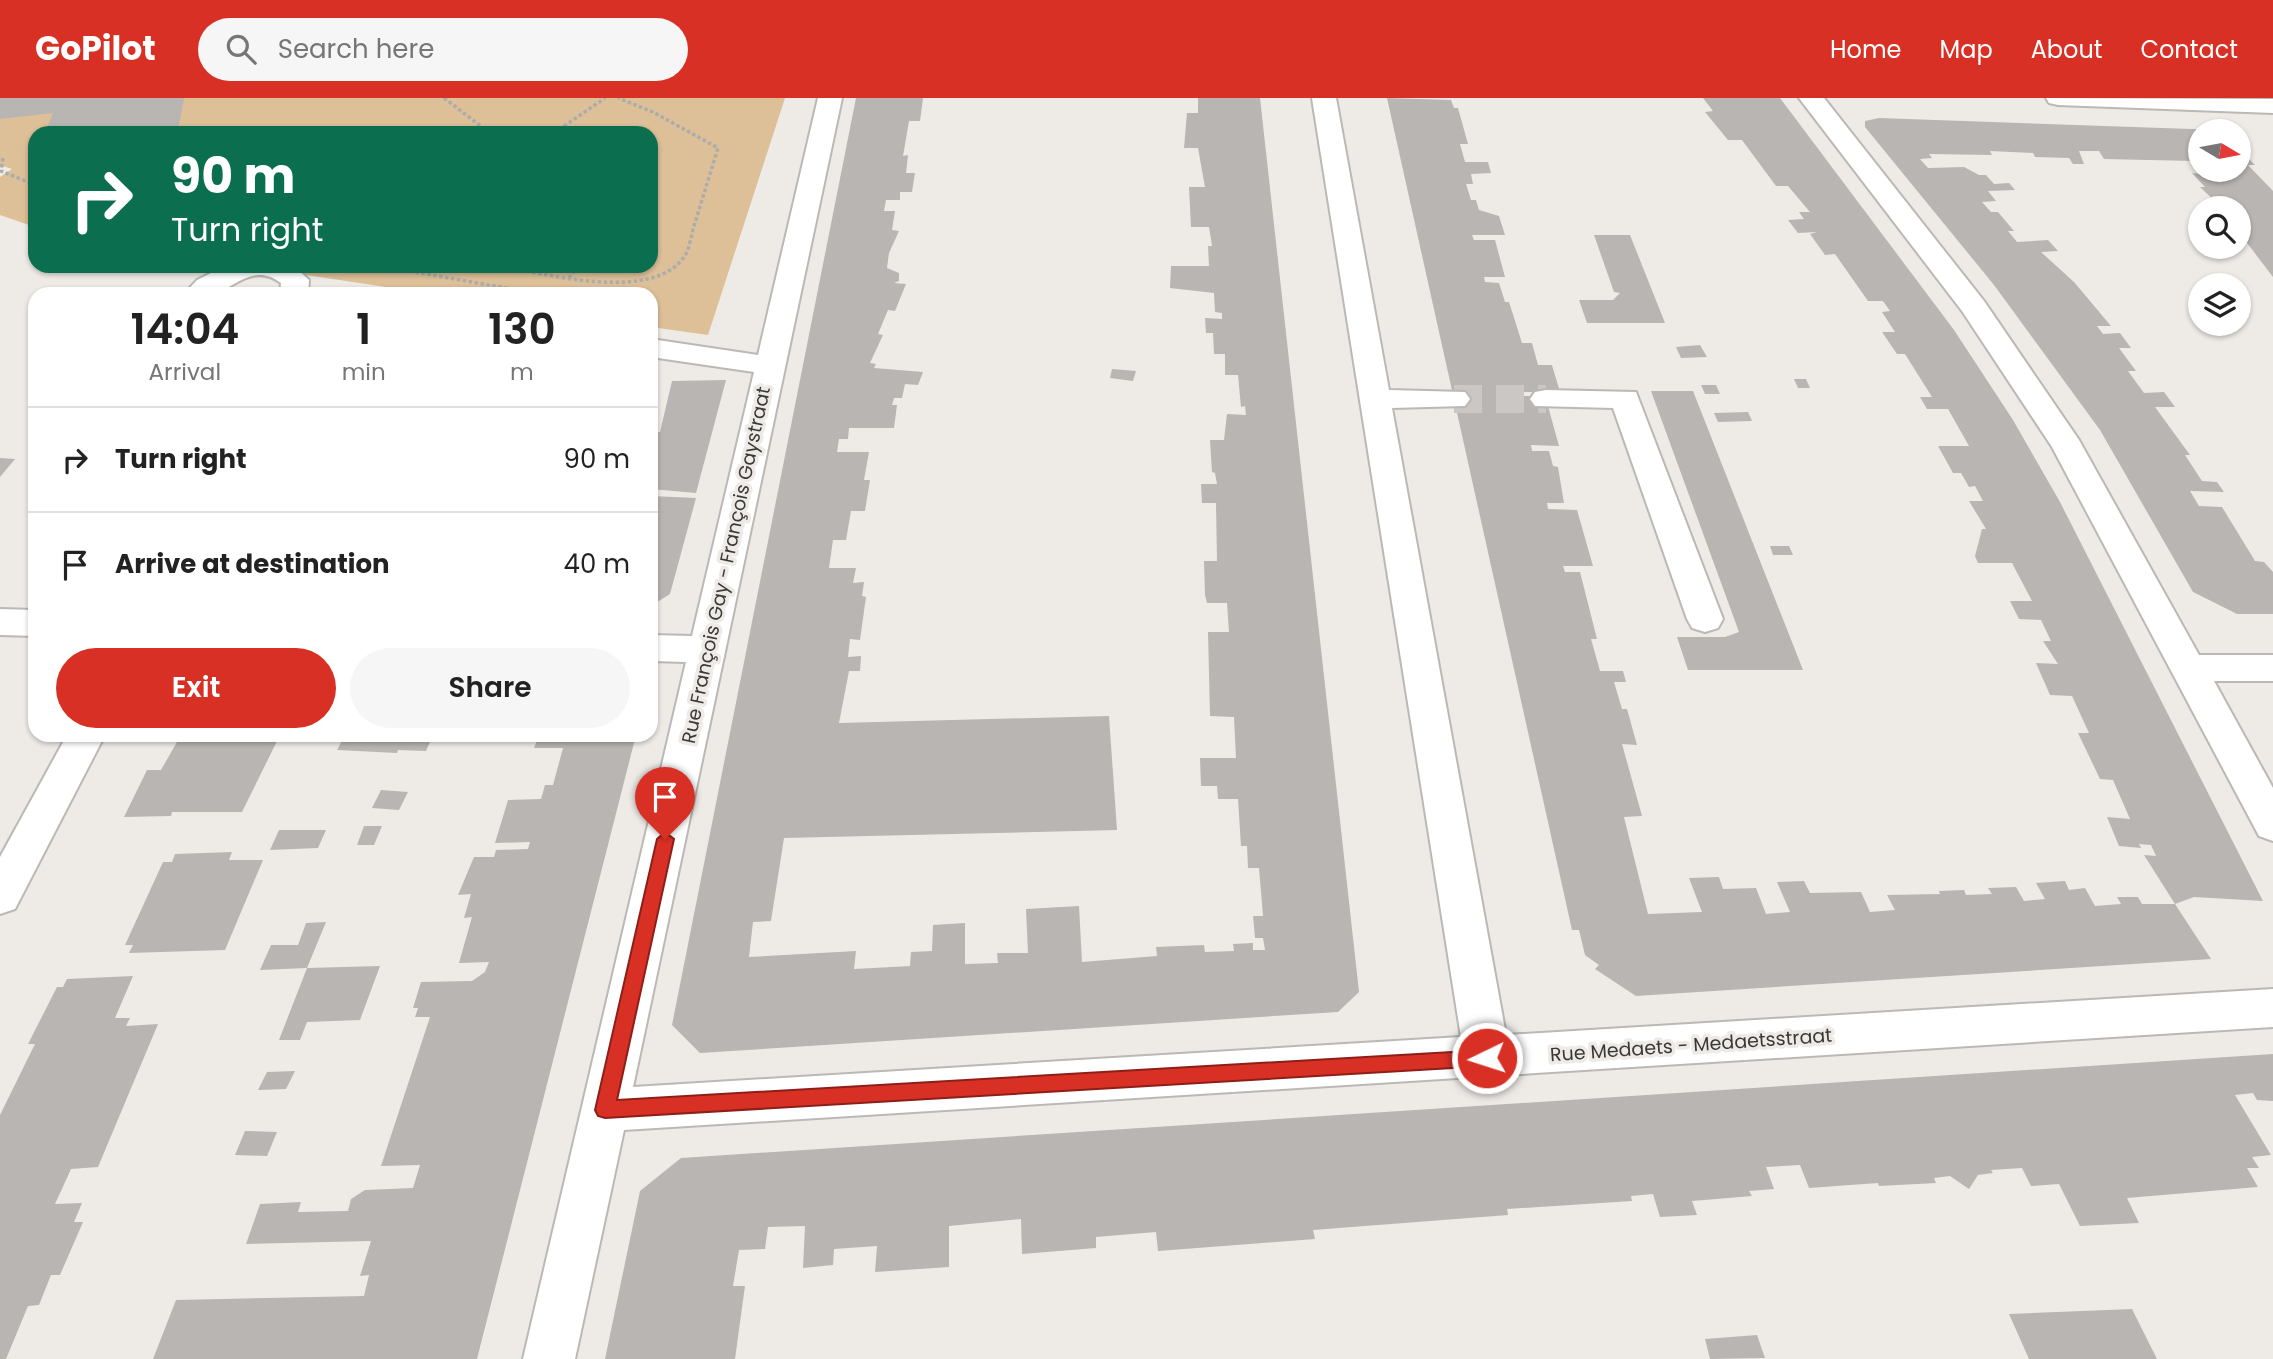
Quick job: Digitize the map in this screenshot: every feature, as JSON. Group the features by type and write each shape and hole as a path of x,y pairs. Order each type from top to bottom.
{"street":[{"name":"Rue François Gay - François Gaystraat","path":"549,1359 830,98"},
{"path":"1324,98 1487,1058"},
{"path":"1811,98 1974,307 2068,447 2273,825"},
{"path":"2058,98 2273,106"},
{"path":"2248,106 2273,131"},
{"path":"206,287 236,273"},
{"path":"285,273 295,280 294,287"},
{"path":"658,349 771,366"},
{"path":"1373,399 1454,399"},
{"path":"1546,399 1625,399 1705,620"},
{"path":"0,622 28,623"},
{"path":"658,648 708,649"},
{"path":"2189,668 2273,668"},
{"path":"0,897 82,742"},
{"name":"Rue Medaets - Medaetsstraat","path":"605,1110 2273,1008"}],"path":[{"path":"444,98 481,126"},
{"path":"564,126 605,98"},
{"path":"539,273 569,279 622,281 661,273 679,264 685,256 718,148 653,112 618,98"},
{"path":"3,158 1,172 28,182"},
{"path":"420,273 501,287"},
{"path":"569,279 573,273"}],"shaded area":[{"path":"0,98 785,98 708,335 658,328 658,287 386,287 293,273 658,273 658,126 28,126 28,225 0,215 0,177 12,169 0,165"}],"building":[{"path":"0,98 184,98 179,126 48,126 53,113 0,119"},
{"path":"856,98 923,98 920,121 909,121 903,156 908,155 906,173 915,173 912,192 900,192 900,200 886,200 884,211 895,211 892,230 899,231 889,253 887,268 899,273 899,281 894,283 906,284 895,311 888,310 878,334 883,335 870,363 876,364 874,368 923,372 918,385 905,384 902,398 894,398 892,405 897,405 894,428 849,428 848,439 839,439 837,452 869,452 864,480 870,480 865,511 851,511 846,540 833,540 829,568 856,568 853,583 864,582 862,596 866,597 860,640 850,639 848,657 861,656 860,671 849,671 839,723 1109,716 1117,830 784,838 771,921 753,922 749,957 856,951 854,969 910,966 911,952 932,951 933,925 965,923 965,964 998,963 997,953 1028,953 1026,909 1079,906 1082,962 1157,956 1156,947 1204,945 1205,952 1234,951 1233,944 1253,943 1253,950 1265,950 1263,938 1255,938 1253,916 1263,916 1259,868 1248,868 1247,846 1241,846 1238,799 1218,799 1217,786 1201,786 1200,758 1236,758 1234,717 1210,716 1208,632 1229,632 1227,603 1207,603 1205,595 1204,561 1217,561 1216,503 1202,503 1201,484 1217,484 1215,473 1212,472 1210,440 1224,440 1227,414 1246,415 1245,406 1241,407 1238,375 1225,375 1225,354 1214,354 1213,333 1206,333 1205,318 1222,319 1222,313 1215,312 1214,293 1170,288 1171,266 1209,266 1208,246 1212,246 1209,227 1191,227 1189,187 1205,187 1198,148 1184,148 1187,113 1198,113 1198,98 1260,98 1359,992 1338,1012 700,1053 672,1025"},
{"path":"1387,98 1451,100 1454,108 1458,108 1468,144 1460,144 1465,162 1488,162 1491,173 1471,174 1473,184 1466,184 1471,200 1476,200 1479,210 1499,216 1505,235 1472,235 1474,240 1495,240 1505,277 1484,277 1485,282 1499,283 1505,302 1509,302 1522,343 1532,343 1538,365 1552,365 1560,392 1516,392 1517,396 1543,396 1546,399 1559,446 1531,445 1532,451 1549,451 1553,466 1558,467 1564,503 1547,503 1548,509 1577,510 1593,566 1563,566 1565,572 1580,572 1597,639 1591,639 1600,671 1623,671 1626,682 1614,682 1622,709 1627,709 1637,745 1622,744 1642,816 1624,817 1648,914 1702,912 1689,878 1719,877 1723,889 1756,888 1766,914 1790,912 1777,882 1804,881 1810,893 1861,892 1870,912 1895,910 1887,895 1940,894 1939,891 1964,890 1966,895 1992,894 1988,888 2016,887 2024,901 2045,899 2036,883 2065,881 2069,890 2085,888 2095,906 2121,904 2117,897 2138,897 2142,904 2175,904 2211,959 1636,996 1595,969 1599,965 1585,955 1579,930 1572,930"},
{"path":"1703,98 1780,98 1954,330 2013,420 2060,502 2263,901 2194,897 2175,904 2144,855 2156,856 2151,845 2139,844 2141,848 2119,846 2107,817 2130,819 2113,780 2100,779 2078,733 2089,733 2072,696 2050,695 2036,663 2058,664 2043,641 2051,641 2041,620 2019,619 2010,601 2032,601 2012,563 1978,563 1975,556 1982,529 1986,529 1969,501 1983,501 1975,486 1969,487 1961,473 1953,473 1938,446 1969,446 1948,409 1927,409 1920,397 1932,397 1905,354 1897,354 1882,332 1895,332 1882,312 1890,311 1883,301 1868,301 1835,254 1825,255 1810,234 1817,232 1798,233 1788,220 1804,219 1799,212 1810,212 1788,186 1776,186 1742,140 1728,140 1705,112 1713,111"},
{"path":"1879,118 2188,129 2188,161 2104,159 2099,151 2079,151 2084,164 2073,164 2069,158 2035,157 2033,153 1990,151 1992,155 1929,154 1932,158 1920,159 1928,168 1964,167 1979,175 1986,175 1994,184 2009,183 2015,190 1988,191 1996,201 1982,202 1991,212 1998,212 2014,231 2008,231 2017,242 2048,240 2058,251 2041,252 2074,282 2111,326 2097,326 2103,334 2120,333 2131,348 2119,348 2136,371 2128,371 2144,393 2164,392 2175,407 2155,407 2190,455 2185,455 2202,481 2217,482 2224,492 2190,491 2199,506 2222,507 2255,561 2264,562 2273,572 2273,614 2237,614 2193,592 2100,430 1994,285 1865,127 1865,121"},
{"path":"2251,168 2273,191 2273,277 2251,248 2251,196 2209,196 2200,187 2205,187 2200,182 2251,182"},
{"path":"1594,235 1630,235 1665,323 1587,323 1579,300 1613,300 1620,293 1614,292"},
{"path":"1700,345 1707,357 1681,358 1676,347"},
{"path":"1112,369 1136,371 1133,381 1110,378"},
{"path":"1794,379 1806,379 1810,388 1798,388"},
{"path":"726,380 696,493 658,490 658,432 672,381"},
{"path":"1701,385 1716,385 1720,394 1705,394"},
{"path":"1651,391 1693,391 1803,670 1688,670 1677,637 1725,637 1739,632"},
{"path":"1748,412 1752,421 1718,422 1714,413"},
{"path":"0,458 15,459 0,477"},
{"path":"658,496 696,498 670,594 658,602"},
{"path":"1770,546 1789,546 1793,555 1773,555"},
{"path":"177,742 277,742 242,812 172,812 171,816 124,817 147,770 161,770"},
{"path":"341,742 430,742 426,751 398,750 397,753 337,750"},
{"path":"536,742 634,742 477,1359 153,1359 176,1300 364,1296 369,1275 360,1276 371,1241 246,1244 260,1204 301,1202 298,1212 348,1211 351,1199 365,1190 413,1188 420,1165 381,1166 430,1017 415,1017 418,1008 413,1008 421,982 472,981 485,972 489,962 459,963 472,917 464,918 471,894 458,895 474,857 494,857 496,850 528,849 530,842 495,843 508,800 541,799 545,785 553,785 563,748 534,748"},
{"path":"381,790 408,792 399,810 372,808"},
{"path":"364,826 382,826 374,845 357,845"},
{"path":"279,830 326,830 318,848 270,850"},
{"path":"232,852 229,860 263,860 225,950 129,953 133,945 125,945 163,862 172,862 175,854"},
{"path":"326,922 307,968 260,970 271,945 298,945 306,923"},
{"path":"380,966 360,1020 307,1022 300,1040 279,1040 307,968"},
{"path":"133,976 115,1018 130,1018 126,1026 158,1024 98,1167 71,1169 55,1204 82,1203 74,1222 83,1222 60,1275 51,1275 39,1305 28,1306 6,1359 0,1359 0,1115 35,1044 28,1044 57,987 63,987 67,979"},
{"path":"2273,1054 2273,1101 2257,1100 2253,1093 2235,1095 2271,1155 2252,1157 2259,1168 2247,1168 2258,1187 2127,1198 2139,1223 2080,1226 2059,1184 2031,1186 2022,1168 1991,1170 1993,1173 1978,1175 1969,1189 1950,1176 1934,1178 1936,1183 1879,1186 1878,1183 1809,1188 1800,1165 1766,1167 1774,1189 1749,1191 1752,1196 1692,1201 1697,1215 1660,1217 1653,1194 1631,1196 1632,1201 1507,1209 1508,1215 1313,1230 1315,1239 1158,1251 1156,1232 1096,1237 1096,1248 1022,1254 1021,1219 949,1226 949,1267 875,1272 877,1246 834,1249 833,1265 803,1268 805,1226 768,1227 765,1249 739,1250 733,1286 745,1286 735,1359 605,1359 640,1191 681,1158"},
{"path":"295,1071 286,1089 258,1090 267,1072"},
{"path":"245,1131 277,1132 267,1156 235,1155"},
{"path":"2132,1309 2157,1359 2029,1359 2009,1314"},
{"path":"1757,1335 1765,1358 1710,1359 1705,1339"}],"tunnel":[{"path":"1454,399 1546,399"}],"route":[{"path":"665,839 605,1110 1487,1058"}]}
